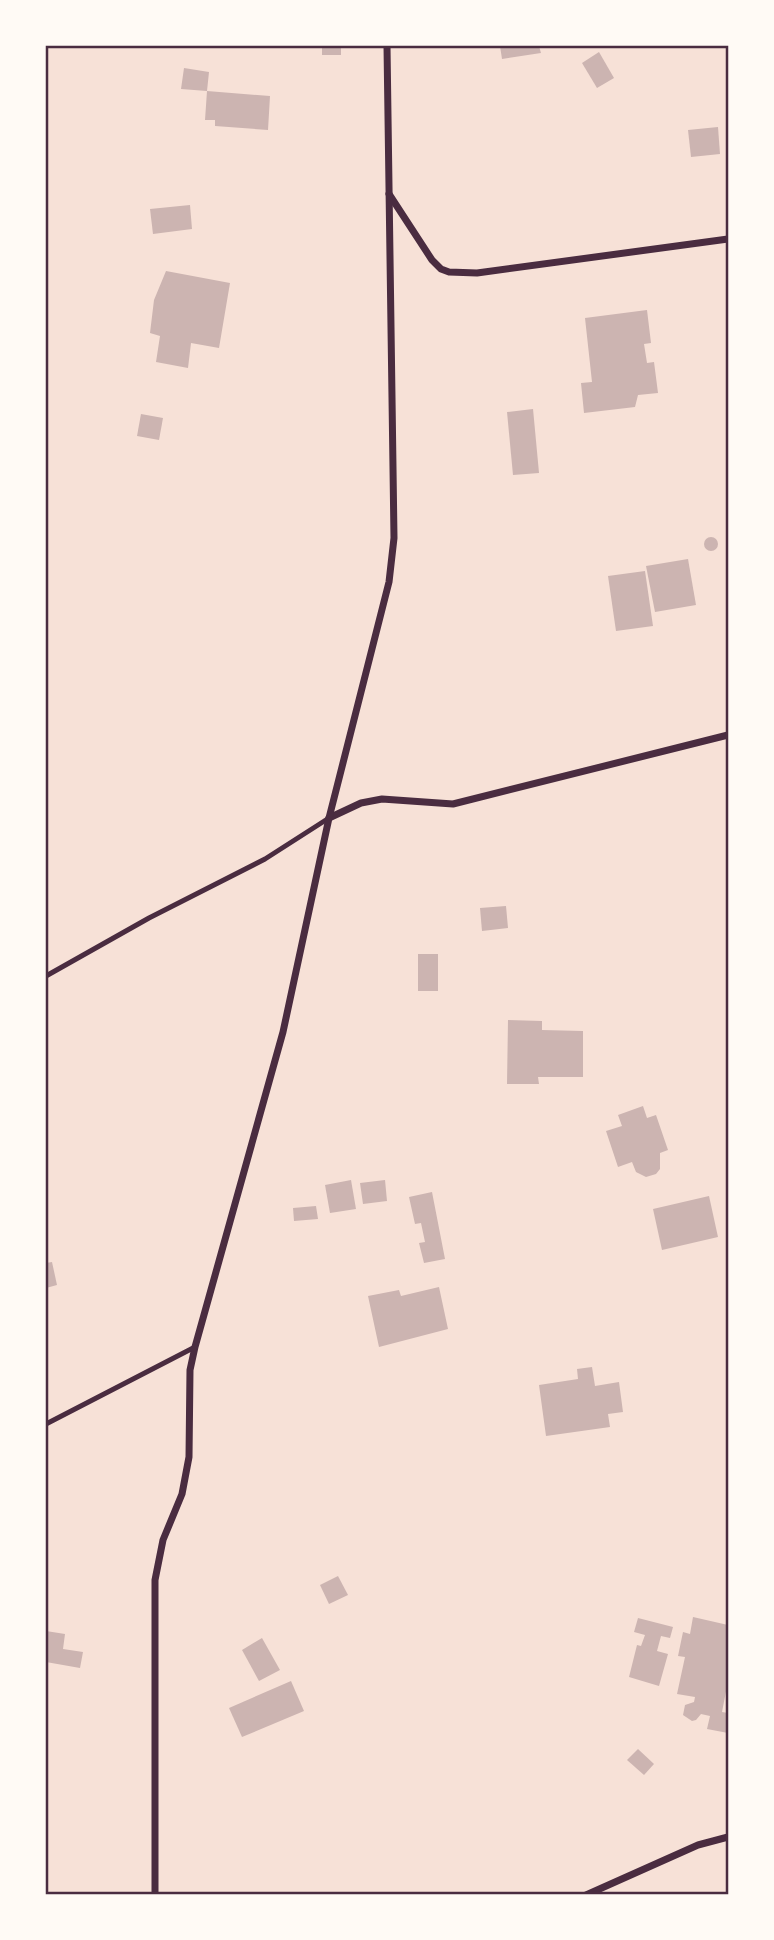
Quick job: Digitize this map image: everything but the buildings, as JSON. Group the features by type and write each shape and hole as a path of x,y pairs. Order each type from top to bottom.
{"street":[{"path":"155,1895 155,1580 163,1540 181,1494 189,1457 190,1370 283,1032 329,818 392,562 394,538 387,46"},
{"path":"388,193 432,261 449,272 477,273 729,239"},
{"path":"329,818 361,803 382,799 453,804 729,734"},
{"path":"586,1895 698,1845 729,1837"}],"lane":[{"path":"46,976 149,918 265,859 329,818"},
{"path":"46,1424 195,1347"}]}
